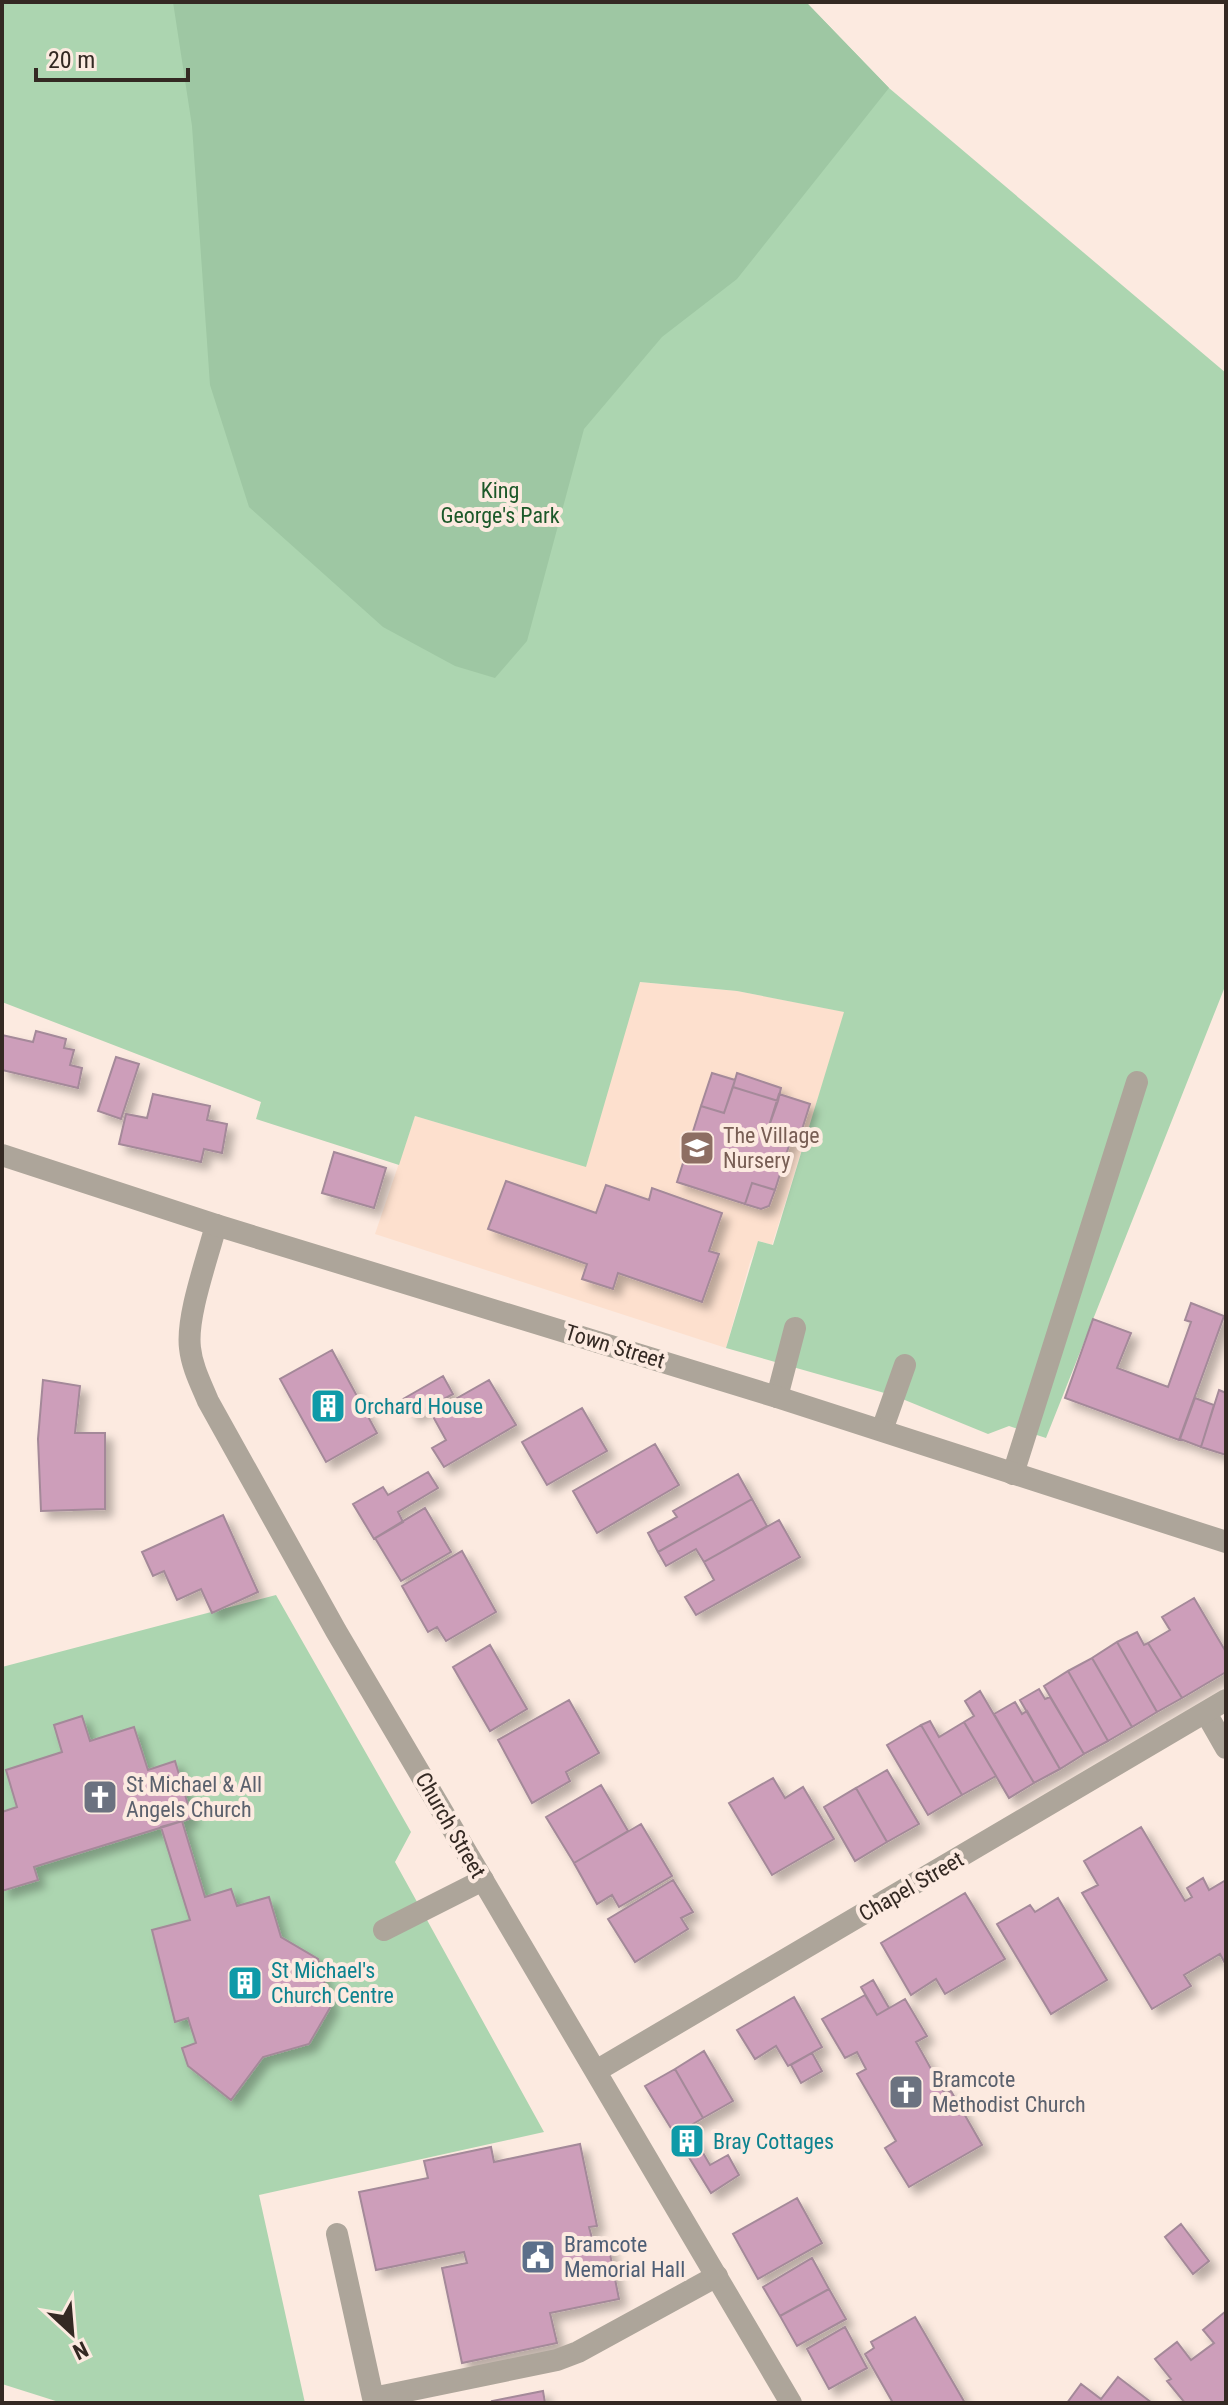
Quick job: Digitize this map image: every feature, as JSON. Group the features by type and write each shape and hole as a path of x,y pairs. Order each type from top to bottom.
{"street":[{"path":"1013,1474 1137,1082"},
{"name":"Town Street","path":"2,1155 216,1225 882,1430 1226,1542"},
{"name":"Church Street","path":"216,1225 189,1345 208,1401 336,1631 791,2403"},
{"path":"777,1397 795,1328"},
{"path":"882,1430 905,1365"},
{"name":"Chapel Street","path":"596,2071 1226,1700"},
{"path":"1206,1713 1226,1748"},
{"path":"384,1930 483,1880"},
{"path":"337,2234 373,2398 568,2356 717,2276"}],"shaded area":[{"name":"The Village Nursery","path":"639,982 737,991 845,1012 772,1245 759,1241 750,1262 726,1348 375,1234 415,1116 586,1166"}],"green space":[{"name":"King George's Park","path":"2,2 806,2 889,88 1226,373 1226,984 1046,1438 1009,1426 988,1434 895,1396 726,1348 758,1241 773,1245 844,1012 737,991 640,982 586,1167 415,1116 399,1165 256,1119 261,1102 2,1002"},
{"path":"173,2 806,2 889,88 737,279 662,337 584,429 527,641 495,678 455,666 383,627 249,507 210,385 192,126"},
{"path":"276,1595 411,1832 395,1862 544,2132 259,2195 305,2403 62,2403 2,2384 2,1667"}],"building":[{"path":"36,1031 66,1039 64,1048 74,1050 70,1065 82,1068 78,1088 2,1070 2,1035 33,1042"},
{"path":"116,1057 139,1064 121,1119 98,1111"},
{"path":"712,1073 735,1080 724,1113 701,1106"},
{"path":"737,1073 781,1088 778,1101 733,1087"},
{"path":"733,1087 778,1101 768,1129 792,1136 775,1190 752,1183 745,1204 677,1182 701,1106 724,1113"},
{"path":"153,1094 210,1106 207,1120 227,1124 222,1153 204,1149 201,1162 119,1144 126,1114 147,1118"},
{"path":"779,1094 810,1104 799,1139 768,1129"},
{"path":"334,1152 386,1168 374,1208 322,1193"},
{"path":"506,1181 596,1213 606,1185 649,1200 652,1188 722,1213 709,1251 719,1254 702,1302 618,1273 613,1289 582,1279 587,1264 488,1229"},
{"path":"752,1183 775,1190 769,1206 761,1209 745,1204"},
{"path":"1191,1303 1224,1316 1179,1440 1065,1398 1093,1319 1131,1333 1117,1368 1168,1387 1191,1322 1185,1320"},
{"name":"Orchard House","path":"332,1350 377,1433 326,1462 280,1379"},
{"path":"443,1376 453,1394 413,1416 403,1399"},
{"path":"43,1380 80,1386 75,1433 105,1433 105,1509 41,1511 38,1439"},
{"path":"489,1380 516,1425 444,1467 432,1448 446,1440 431,1413"},
{"path":"1219,1390 1226,1393 1226,1455 1201,1447"},
{"path":"1195,1398 1214,1405 1201,1447 1180,1439"},
{"path":"582,1408 607,1451 547,1485 522,1442"},
{"path":"655,1444 679,1485 597,1533 573,1491"},
{"path":"428,1472 438,1488 398,1512 403,1522 374,1539 353,1504 383,1487 388,1495"},
{"path":"738,1474 752,1499 658,1552 648,1533 677,1517 673,1511"},
{"path":"752,1499 767,1526 704,1562 696,1549 666,1566 658,1552"},
{"path":"425,1508 451,1552 401,1581 375,1538"},
{"path":"223,1515 258,1592 212,1613 201,1589 177,1600 164,1571 153,1576 142,1552"},
{"path":"779,1520 800,1557 696,1615 685,1597 714,1580 704,1562"},
{"path":"462,1551 496,1612 446,1641 437,1627 428,1632 402,1586"},
{"path":"1194,1598 1226,1652 1226,1672 1182,1698 1148,1643 1170,1630 1162,1617"},
{"path":"1137,1632 1144,1645 1148,1643 1182,1698 1157,1712 1117,1642"},
{"path":"1117,1642 1157,1712 1132,1727 1092,1658"},
{"path":"490,1645 527,1709 490,1731 453,1667"},
{"path":"1092,1658 1132,1727 1108,1741 1068,1671"},
{"path":"1068,1671 1108,1741 1084,1754 1044,1686"},
{"path":"1039,1689 1045,1699 1050,1697 1084,1754 1060,1769 1020,1700"},
{"path":"980,1691 1034,1783 1009,1798 964,1722 974,1716 965,1701"},
{"path":"569,1700 599,1753 566,1772 570,1781 532,1803 498,1740"},
{"path":"1015,1702 1022,1714 1027,1711 1060,1769 1034,1783 994,1714"},
{"name":"St Michael & All Angels Church","path":"82,1716 90,1741 134,1727 148,1770 175,1761 192,1818 34,1867 38,1880 2,1891 2,1812 17,1807 6,1770 62,1752 54,1725"},
{"path":"930,1721 939,1737 964,1722 996,1776 962,1795 921,1725"},
{"path":"921,1725 962,1795 928,1815 887,1745"},
{"path":"887,1770 919,1824 887,1842 856,1788"},
{"path":"773,1778 785,1798 803,1787 834,1839 772,1875 729,1803"},
{"path":"601,1785 628,1831 574,1863 546,1817"},
{"path":"856,1788 887,1842 855,1861 824,1807"},
{"name":"St Michael's Church Centre","path":"182,1821 205,1897 231,1889 237,1906 269,1897 281,1937 318,1959 331,2006 309,2044 263,2057 231,2100 188,2066 182,2048 196,2043 188,2018 175,2022 152,1930 190,1920 161,1827"},
{"path":"641,1824 672,1876 619,1907 612,1895 597,1904 574,1863"},
{"path":"1141,1827 1185,1901 1192,1897 1187,1888 1203,1878 1209,1890 1226,1880 1226,1965 1220,1954 1184,1975 1191,1986 1152,2009 1082,1893 1098,1885 1084,1861"},
{"path":"673,1880 693,1912 681,1918 688,1929 635,1962 608,1919"},
{"path":"965,1893 1005,1959 945,1994 936,1979 911,1995 881,1943"},
{"path":"1058,1898 1107,1980 1051,2014 997,1924 1030,1905 1035,1912"},
{"path":"873,1980 889,2008 877,2015 861,1987"},
{"name":"Bramcote Methodist Church","path":"865,1995 877,2015 905,1999 927,2036 916,2042 945,2094 951,2091 982,2145 909,2187 885,2148 896,2141 857,2074 866,2069 857,2052 845,2058 822,2019"},
{"path":"794,1997 822,2047 788,2066 776,2046 755,2059 737,2030"},
{"name":"Bray Cottages","path":"704,2051 733,2101 703,2118 675,2069"},
{"path":"812,2053 822,2071 801,2083 791,2065"},
{"name":"Bray Cottages","path":"675,2069 703,2118 688,2127 710,2165 728,2155 739,2175 711,2193 645,2086"},
{"name":"Bramcote Memorial Hall","path":"580,2144 597,2226 589,2227 593,2242 607,2239 619,2299 550,2313 557,2343 462,2363 442,2268 467,2263 464,2252 376,2270 359,2192 428,2178 424,2161 491,2147 494,2162"},
{"path":"797,2198 822,2243 758,2279 733,2234"},
{"path":"1181,2224 1209,2261 1193,2274 1165,2237"},
{"path":"812,2258 829,2289 780,2316 763,2287"},
{"path":"829,2289 846,2319 797,2346 780,2316"},
{"path":"1226,2311 1226,2400 1222,2403 1185,2403 1167,2381 1171,2379 1155,2359 1177,2342 1191,2360 1214,2343 1203,2330"},
{"path":"915,2317 965,2403 893,2403 865,2354 874,2348 871,2342"},
{"path":"845,2327 867,2368 829,2389 807,2349"},
{"path":"1118,2377 1152,2403 1067,2403 1081,2384 1101,2399"},
{"path":"543,2391 545,2403 492,2403 492,2401"}],"place":[{"name":"The Village Nursery","path":"697,1148"},
{"name":"Orchard House","path":"328,1406"},
{"name":"St Michael & All Angels Church","path":"100,1797"},
{"name":"St Michael's Church Centre","path":"245,1983"},
{"name":"Bramcote Methodist Church","path":"906,2092"},
{"name":"Bray Cottages","path":"687,2141"},
{"name":"Bramcote Memorial Hall","path":"538,2257"}]}
